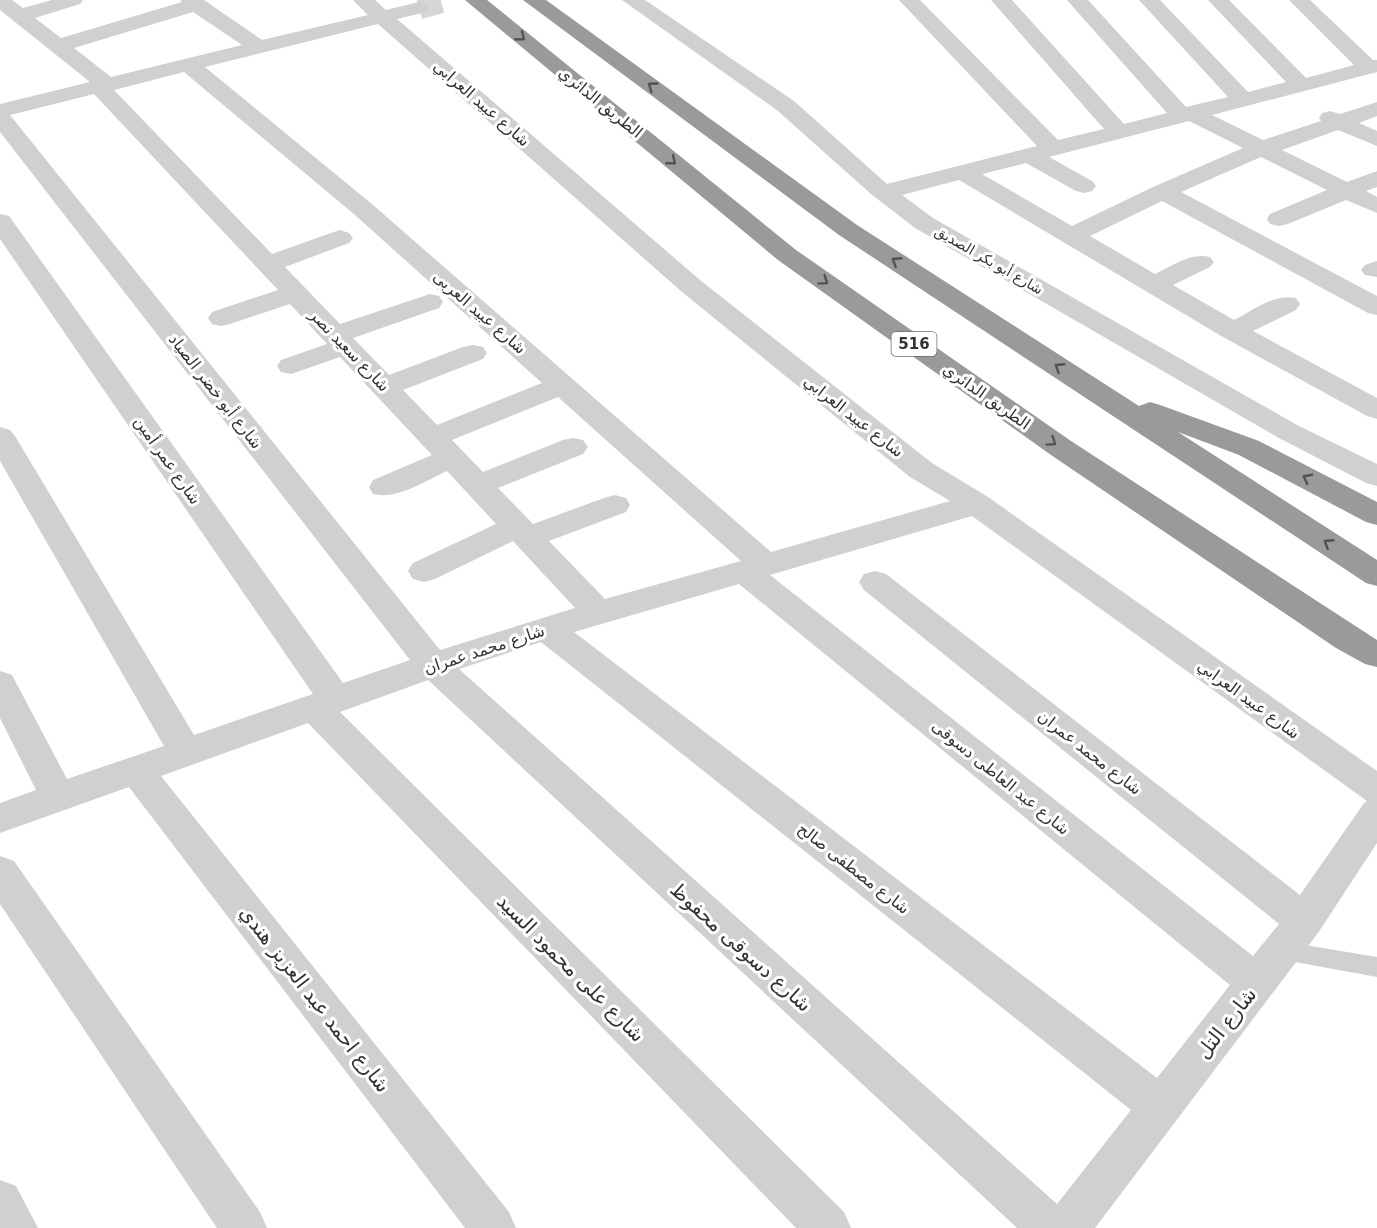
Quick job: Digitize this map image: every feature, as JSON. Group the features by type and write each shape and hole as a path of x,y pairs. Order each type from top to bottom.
{"highway":[{"name":"الطريق الدائري","path":"475,0 787,255 1061,448 1348,639 1377,655"},
{"path":"533,0 848,230 1377,575"},
{"path":"1092,389 1249,448 1377,515"}],"street":[{"name":"شارع سعيد نصر","path":"0,0 58,46 103,86 268,264 599,613"},
{"path":"19,16 73,0"},
{"name":"شارع عبيد العرابي","path":"363,0 691,286 921,470 977,504 1377,790"},
{"name":"شارع أبو بكر الصديق","path":"632,0 786,106 883,192 924,223 1289,432 1377,476"},
{"path":"909,0 1053,149"},
{"path":"1001,0 1119,132"},
{"path":"1077,0 1186,115 1377,206"},
{"path":"1149,0 1243,100"},
{"path":"1218,0 1305,100 1340,122 1377,139"},
{"path":"883,192 1274,92 1305,100 1373,67 1299,0"},
{"path":"58,46 193,2 260,48"},
{"path":"0,111 419,8"},
{"name":"شارع عبيد العربى","path":"189,65 364,210 563,385 754,568"},
{"path":"1071,236 1162,192 1261,149 1377,109"},
{"name":"شارع أبو خضر الصياد","path":"0,117 433,665"},
{"path":"1029,155 1084,186"},
{"path":"962,172 1233,331 1377,410"},
{"path":"1279,219 1377,178"},
{"path":"1162,192 1377,307"},
{"name":"شارع عمر أمين","path":"0,221 325,703"},
{"path":"268,264 340,238"},
{"path":"1153,285 1201,262"},
{"path":"222,318 296,293"},
{"path":"291,366 341,340 430,302"},
{"path":"1233,331 1287,304"},
{"path":"385,387 473,353"},
{"path":"384,487 443,448 563,385"},
{"path":"0,436 186,753"},
{"path":"479,485 573,447"},
{"name":"شارع محمد عمران","path":"0,819 433,665 546,628 977,504"},
{"path":"424,571 523,532 615,505"},
{"name":"شارع عبد العاطى دسوقى","path":"754,568 1281,952"},
{"name":"شارع محمد عمران","path":"875,582 1281,952"},
{"name":"شارع مصطفى صالح","path":"546,628 1161,1107"},
{"name":"شارع دسوقى محفوظ","path":"433,665 1050,1228"},
{"path":"0,684 58,797"},
{"name":"شارع على محمود السيد","path":"325,703 828,1228"},
{"name":"شارع احمد عبد العزيز هندي","path":"136,770 493,1228"},
{"name":"شارع التل","path":"1067,1228 1281,952 1377,813"},
{"path":"0,872 244,1228"},
{"path":"0,1202 15,1228"}],"lane":[{"path":"1281,952 1377,967"}],"tunnel":[{"path":"419,8 447,0"}]}
